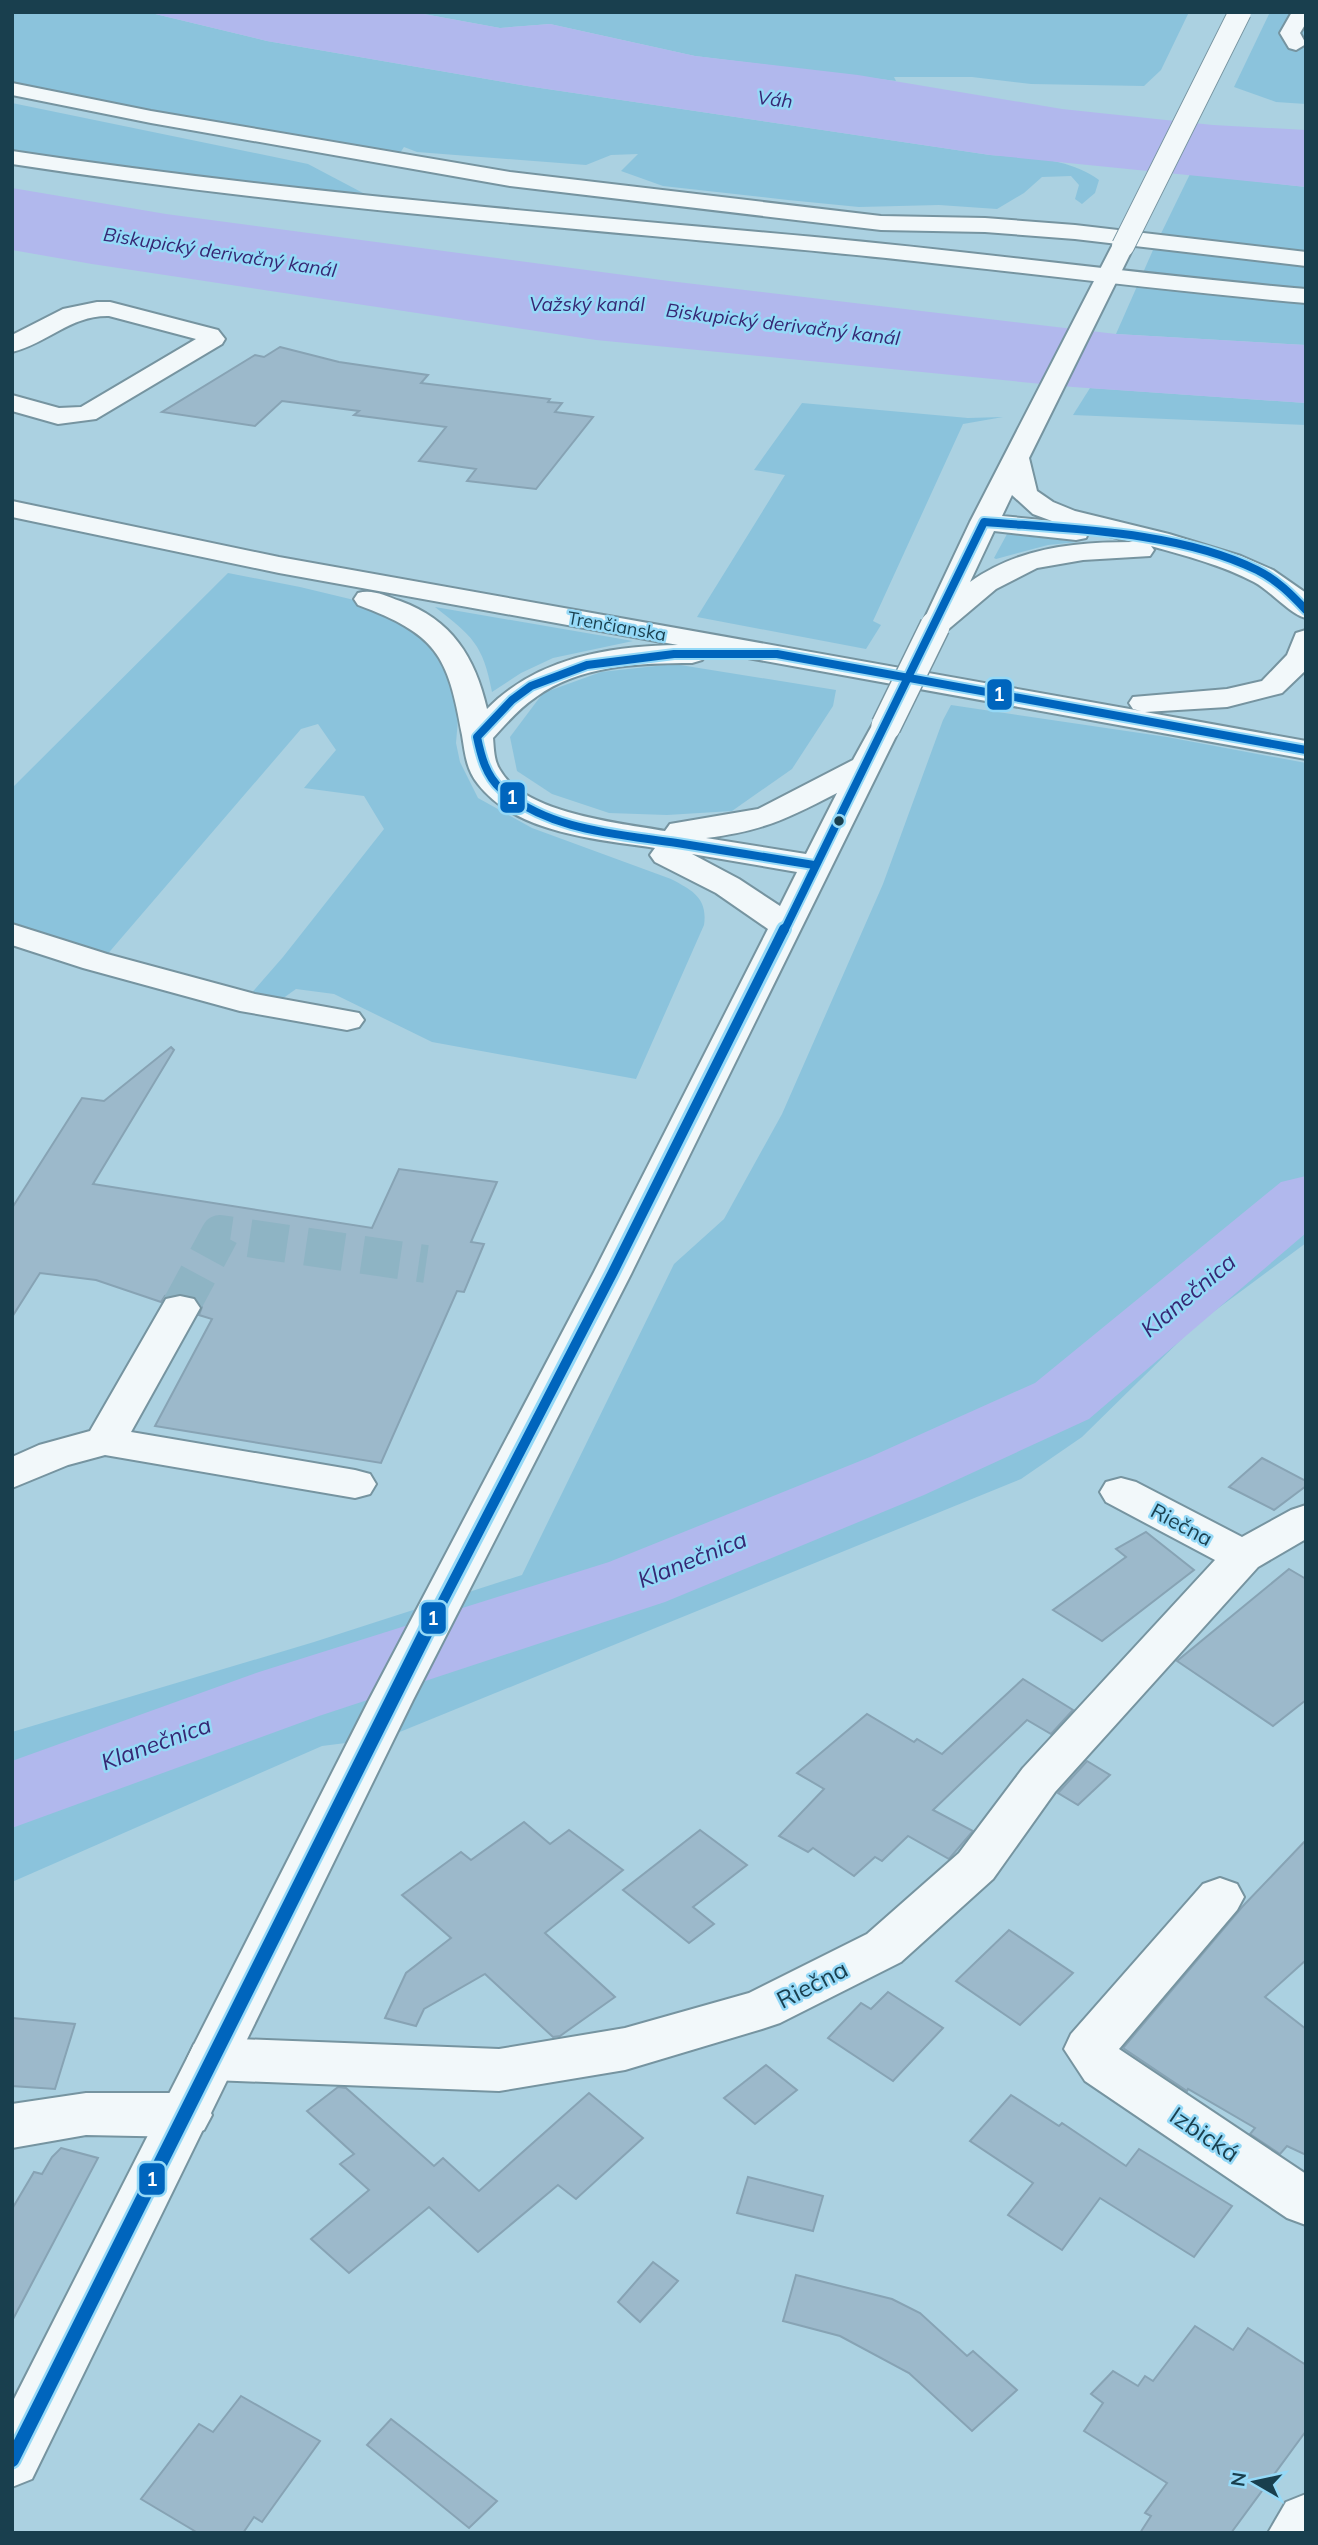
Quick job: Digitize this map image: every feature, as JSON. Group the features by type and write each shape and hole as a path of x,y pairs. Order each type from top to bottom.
{"main road":[{"path":"12,2461 391,1700 481,1531 655,1188 814,865 886,726 1035,419 1240,12"},
{"path":"1296,44 1290,33 1302,12"},
{"path":"12,89 151,117 510,179 881,223 985,225 1075,232 1306,259"},
{"path":"12,157 127,176 549,222 871,249 1306,296"},
{"path":"510,179 505,187 549,222"},
{"path":"871,249 881,223"},
{"path":"12,345 76,312 93,307 209,335 213,339 87,414 58,416 12,404"},
{"path":"1016,458 1024,494 1043,508 1065,517 1215,556 1291,590 1306,610"},
{"name":"Trenčianska","path":"12,509 279,565 1306,750"},
{"path":"984,522 1159,542"},
{"path":"935,626 993,579 1047,557 1122,550 1160,550 1215,556"},
{"path":"279,565 314,584 403,611 438,633 457,656 477,737 478,756 483,767 503,791 522,804 550,817 613,832 814,865"},
{"path":"1041,701 1163,703 1227,698 1272,687 1301,657 1306,639"},
{"path":"477,737 512,700 531,687 560,673 587,665 674,654 777,654"},
{"path":"613,832 688,831 740,824 769,816 864,767"},
{"path":"613,832 704,871 739,891 784,925"},
{"path":"12,934 95,961 252,1004 347,1020"},
{"path":"105,1441 180,1308"},
{"path":"12,1474 54,1455 105,1441 355,1484"},
{"name":"Riečna","path":"1121,1492 1243,1556"},
{"name":"Riečna","path":"212,2059 499,2070 625,2049 762,2009 884,1948 976,1866 1039,1780 1243,1556 1306,1520"},
{"name":"Izbická","path":"1220,1897 1089,2049 1103,2066 1306,2202"},
{"path":"12,2126 86,2114 186,2115"},
{"path":"1297,2533 1306,2521"}],"shaded area":[{"path":"12,12 147,12 267,41 527,86 990,155 1047,160 1087,172 1099,180 1095,193 1082,204 1075,199 1079,185 1071,176 1042,177 1024,193 997,209 939,205 859,207 663,186 621,171 638,154 611,155 586,165 417,152 404,147 400,153 303,139 12,83"},
{"path":"413,12 1189,12 1161,70 1144,86 1031,84 972,77 894,77 896,81 695,56 550,24 500,28"},
{"path":"1270,12 1306,12 1306,104 1276,102 1234,87"},
{"path":"12,103 308,164 363,193 156,175 12,150"},
{"path":"1190,174 1306,187 1306,345 1116,334"},
{"path":"1090,388 1306,403 1306,425 1073,415"},
{"path":"802,403 968,418 1003,417 963,424 873,621 881,625 866,649 697,617 785,475 754,470"},
{"path":"1007,534 1078,542 1048,545 996,559 994,558"},
{"path":"228,573 375,605 438,642 459,707 456,743 460,762 478,798 532,828 671,879 697,896 705,916 704,925 636,1079 432,1042 334,994 296,989 282,999 249,996 384,829 364,796 304,788 336,750 318,724 301,729 105,957 12,927 12,788"},
{"path":"435,607 633,641 553,658 521,673 492,692 484,663 474,642"},
{"path":"674,664 836,690 833,706 792,769 732,811 667,815 609,813 552,794 517,771 510,737 543,693 601,672"},
{"path":"951,705 1167,737 1306,763 1306,1243 1197,1324 1082,1437 1021,1479 385,1738 322,1746 12,1882 12,1732 314,1642 522,1575 674,1264 724,1219 782,1114 883,884 943,720"}],"water":[{"name":"Váh","path":"147,12 413,12 500,28 550,24 695,56 858,75 1062,109 1213,125 1306,130 1306,187 990,155 527,86 267,41"},
{"name":"Važský kanál","path":"12,188 166,214 669,281 1116,334 1306,345 1306,403 1073,387 596,340 92,264 12,250"}],"building":[{"path":"280,347 339,362 428,375 421,383 550,399 548,402 562,403 555,412 593,417 536,489 467,481 476,469 419,461 446,427 354,415 359,411 282,401 255,426 162,412 255,355 264,357"},
{"path":"171,1047 174,1050 93,1184 372,1228 399,1169 497,1182 471,1242 484,1244 464,1292 457,1291 381,1463 155,1426 212,1319 199,1315 202,1307 195,1296 179,1293 165,1296 161,1302 96,1280 40,1273 12,1317 12,1208 82,1098 104,1101"},
{"path":"1262,1458 1306,1481 1306,1486 1274,1510 1229,1487"},
{"path":"1146,1532 1194,1570 1102,1641 1053,1610 1126,1557 1116,1549"},
{"path":"1289,1569 1306,1579 1306,1700 1273,1726 1177,1661"},
{"path":"1023,1679 1073,1710 1051,1734 1027,1720 933,1810 973,1831 949,1859 908,1836 882,1861 875,1857 854,1876 813,1848 808,1852 779,1836 824,1789 797,1773 867,1714 914,1742 917,1739 942,1754"},
{"path":"1087,1761 1110,1775 1078,1805 1058,1793"},
{"path":"524,1822 550,1844 569,1830 623,1870 545,1933 615,1997 560,2036 553,2037 485,1974 424,2009 416,2026 385,2018 406,1973 451,1938 402,1895 461,1852 471,1860"},
{"path":"700,1830 747,1865 693,1907 714,1924 689,1943 623,1890"},
{"path":"1306,1840 1306,1960 1265,1997 1306,2029 1306,2155 1287,2146 1280,2154 1250,2134 1255,2128 1188,2089 1187,2091 1123,2048 1242,1907"},
{"path":"1009,1930 1073,1973 1020,2025 956,1981"},
{"path":"888,1992 943,2028 893,2081 828,2038 861,2003 871,2009"},
{"path":"12,2018 75,2024 55,2089 12,2086"},
{"path":"766,2065 797,2090 755,2124 724,2098"},
{"path":"338,2087 346,2088 434,2166 443,2158 479,2191 589,2093 643,2138 576,2199 558,2185 478,2252 429,2207 349,2273 311,2239 369,2190 340,2164 354,2154 307,2111"},
{"path":"1011,2095 1059,2126 1062,2123 1126,2166 1139,2149 1232,2206 1194,2257 1100,2198 1062,2250 1008,2215 1033,2183 970,2141"},
{"path":"61,2148 98,2158 12,2321 12,2209 34,2172 42,2174"},
{"path":"748,2177 823,2196 813,2231 737,2213"},
{"path":"653,2262 678,2281 640,2322 618,2302"},
{"path":"796,2275 892,2299 920,2313 967,2356 973,2351 1017,2390 972,2431 909,2373 840,2336 783,2321"},
{"path":"1195,2326 1233,2350 1248,2328 1306,2365 1306,2431 1231,2533 1140,2533 1151,2516 1145,2513 1167,2483 1084,2431 1103,2403 1091,2394 1113,2371 1138,2386 1145,2376 1153,2381"},
{"path":"241,2396 320,2441 262,2522 254,2517 243,2533 198,2533 141,2499 199,2424 213,2432"},
{"path":"391,2419 497,2501 469,2528 367,2445"}],"waterway":[{"name":"Klanečnica","path":"12,1795 289,1694 637,1582 897,1476 1062,1401 1306,1197"}],"tunnel":[{"path":"180,1308 220,1234 426,1264"}],"transit line":[{"name":"1","path":"12,2460 391,1700 612,1274 886,726 984,522 1097,532 1183,546 1257,570 1284,587 1306,610"},
{"name":"1","path":"814,865 608,833 561,822 519,803 496,784 485,765 477,737 512,700 531,686 587,665 674,654 777,654 1306,750"}],"water label":[{"name":"Biskupický derivačný kanál","path":"220,252"},
{"name":"Biskupický derivačný kanál","path":"783,324"}]}
